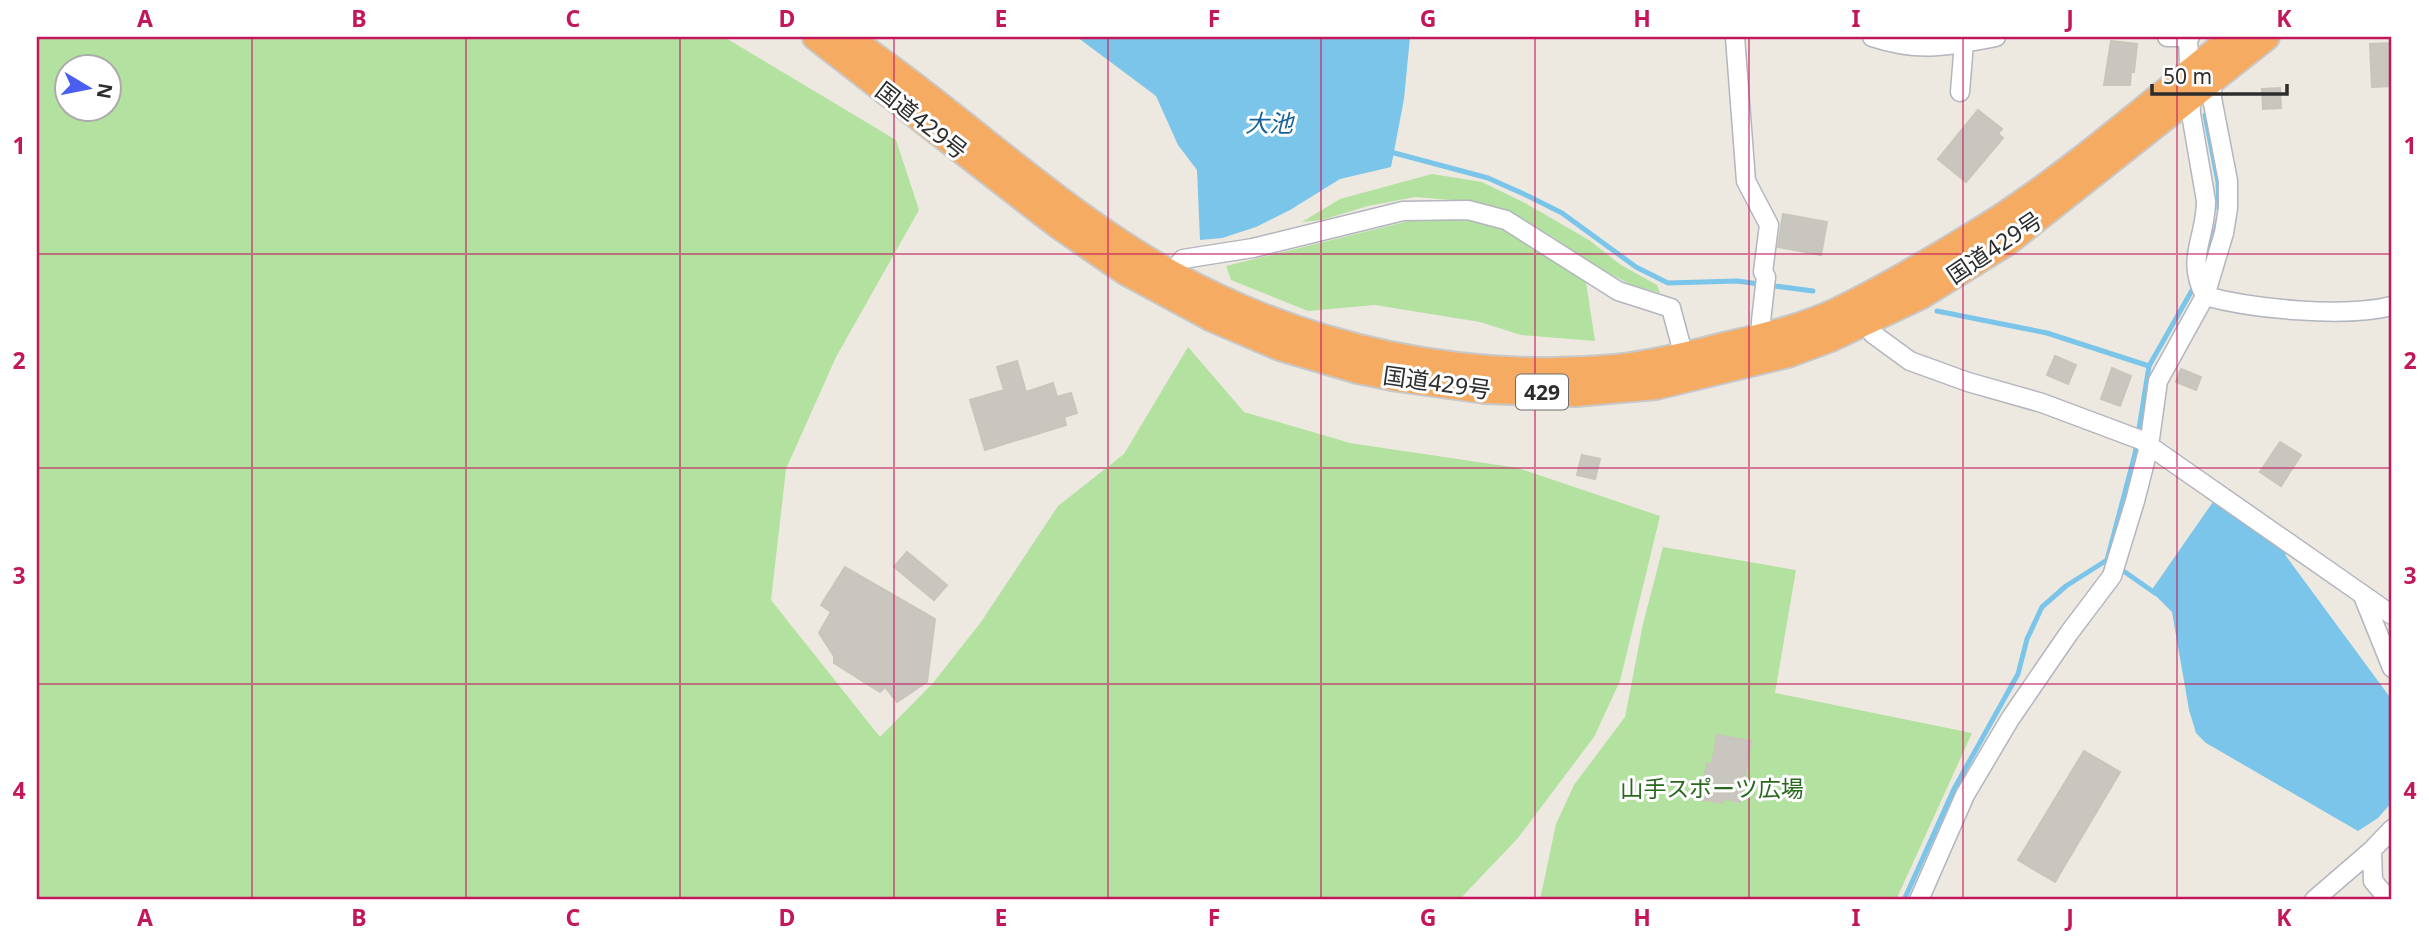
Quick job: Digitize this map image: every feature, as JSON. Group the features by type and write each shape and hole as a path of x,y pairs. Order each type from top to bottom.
{"highway":[{"name":"国道429号","path":"816,37 1057,224 1125,271 1164,281"},
{"name":"国道429号","path":"848,37 1212,318 1280,347 1358,370 1411,381 1485,390 1575,393 1656,386 1687,367 1763,348 1831,338 1859,313 1920,296 2007,242 2197,83 2266,37"},
{"name":"国道429号","path":"2197,83 2234,37"}],"street":[{"path":"1735,37 1746,181 1769,225 1763,272 1763,348"},
{"path":"1872,37 1898,45 1946,47 1996,37"},
{"path":"2167,37 2189,37 2197,83 2206,201 2200,285"},
{"path":"1960,92 1964,43"},
{"path":"1919,900 1965,795 2003,730 2069,633 2112,576 2135,501 2140,440 2158,381 2224,233 2228,181 2212,98 2197,83"},
{"path":"1164,281 1183,259 1253,248 1403,211 1468,210 1506,220 1618,291 1671,308 1687,367"},
{"path":"2200,285 2290,310 2374,311 2392,306"},
{"path":"1859,313 1883,343 1910,361 1968,382 2042,403 2140,440 2363,596 2391,612"},
{"path":"2363,596 2392,668"},
{"path":"2314,900 2392,830"},
{"path":"2372,850 2373,881 2389,900"}],"green space":[{"path":"37,37 724,37 896,140 919,210 836,357 786,469 771,600 880,737 933,683 981,622 1058,506 1124,454 1188,347 1244,412 1350,443 1518,468 1660,516 1620,681 1594,737 1518,838 1459,900 37,900"},
{"path":"1432,174 1482,182 1525,203 1589,240 1621,265 1657,285 1660,293 1632,285 1594,266 1553,237 1506,211 1465,201 1415,197 1368,206 1322,220 1302,222 1340,199"},
{"path":"1421,218 1463,218 1502,229 1586,282 1595,341 1521,335 1480,322 1375,305 1308,311 1231,280 1226,266"},
{"name":"山手スポーツ広場","path":"1663,547 1796,570 1775,693 1972,733 1896,900 1540,900 1556,824 1574,785 1625,717 1643,624"}],"water":[{"name":"大池","path":"1077,37 1410,37 1404,99 1391,167 1340,179 1290,210 1256,227 1222,238 1200,240 1197,170 1178,145 1156,96"},
{"path":"2215,499 2284,546 2286,556 2392,700 2392,802 2378,818 2358,831 2206,743 2196,733 2189,710 2172,612 2151,591"}],"building":[{"path":"2111,41 2137,44 2130,85 2104,85"},
{"path":"2392,43 2392,86 2372,87 2370,44"},
{"path":"2280,88 2281,108 2263,109 2262,89"},
{"path":"1978,110 2002,129 1998,134 2003,138 1966,182 1938,159"},
{"path":"1783,214 1827,222 1821,255 1778,247"},
{"path":"2055,356 2076,365 2068,384 2047,375"},
{"path":"1017,361 1026,392 1053,383 1057,397 1071,393 1077,413 1064,417 1066,425 985,450 970,400 1004,390 997,367"},
{"path":"2112,368 2131,376 2120,406 2101,399"},
{"path":"2181,369 2201,377 2196,390 2176,382"},
{"path":"2280,442 2301,455 2281,486 2260,472"},
{"path":"1582,455 1600,459 1595,479 1577,475"},
{"path":"907,552 947,585 934,600 894,567"},
{"path":"845,567 935,619 927,682 897,702 885,687 880,692 834,663 834,656 819,633 831,612 821,605"},
{"path":"1717,735 1751,741 1740,802 1724,799 1723,803 1700,799 1707,763 1712,764"},
{"path":"2084,751 2120,772 2055,882 2018,860"}],"waterway":[{"path":"2205,115 2218,182 2219,210"},
{"path":"1387,151 1488,178 1528,196 1562,213 1636,267 1668,283 1737,281 1813,291"},
{"path":"2212,244 2218,220"},
{"path":"1937,311 2047,333 2149,366 2195,285"},
{"path":"1904,900 1954,789 2018,674 2027,639 2042,607 2066,586 2107,560 2135,454 2149,366"},
{"path":"2122,570 2155,593"}]}
